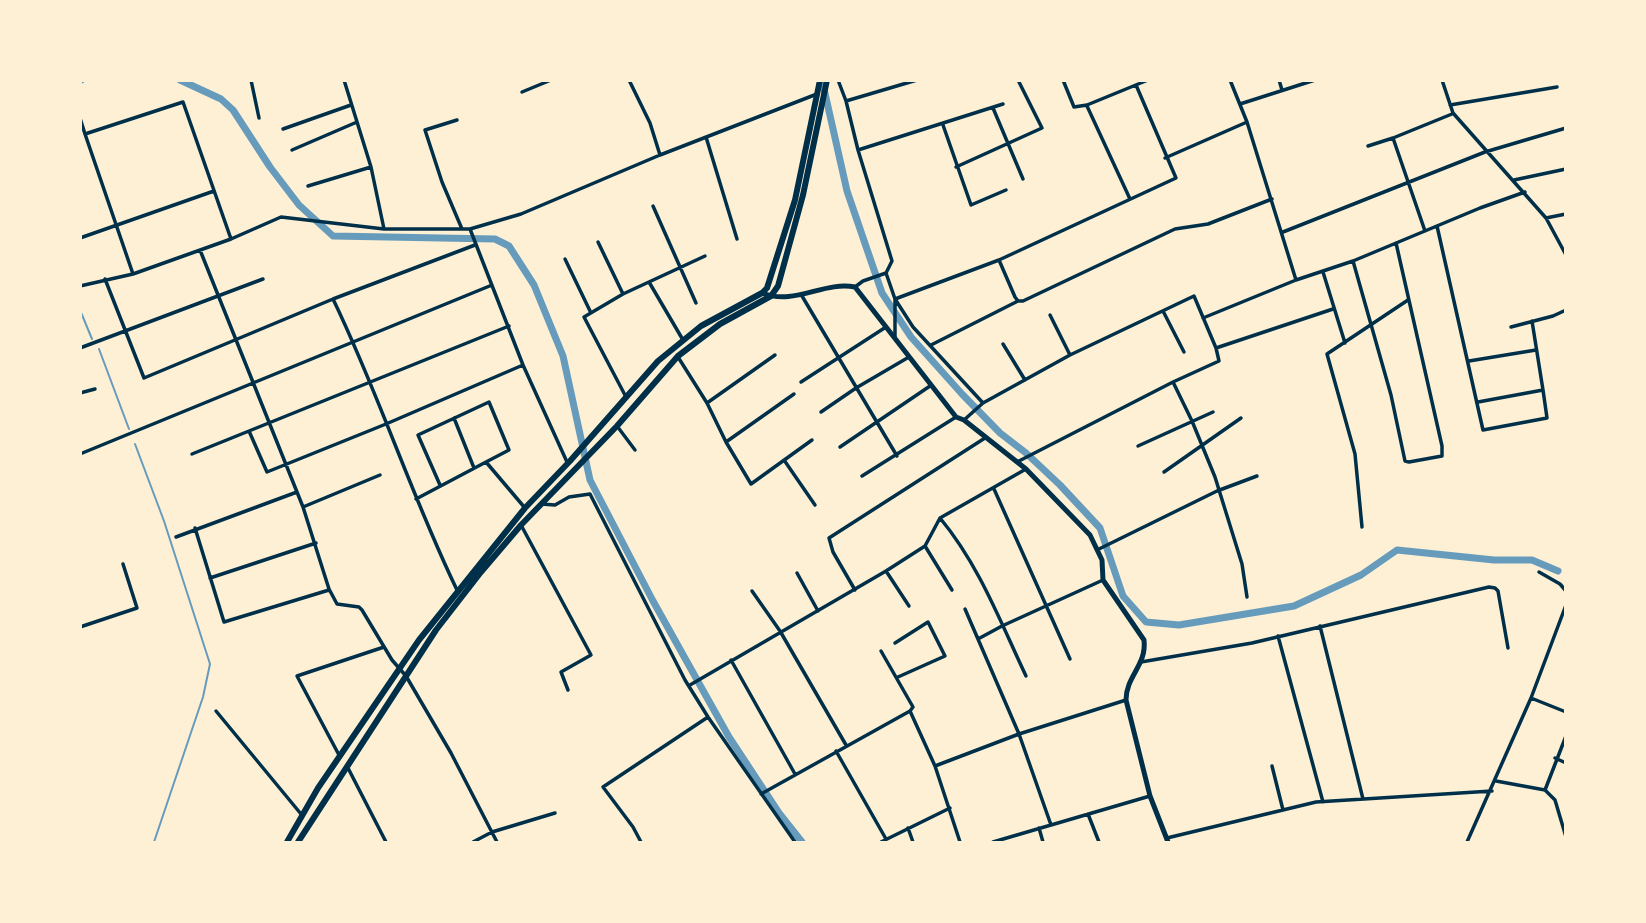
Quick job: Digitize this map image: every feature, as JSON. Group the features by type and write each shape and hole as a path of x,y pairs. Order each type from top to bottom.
{"highway":[{"path":"287,842 301,814 400,669 457,590 525,508 569,463 658,361 701,326 762,293 771,279 795,200 820,81"},
{"path":"298,842 456,604 521,526 617,426 678,356 720,324 771,296 780,279 803,195 820,110 820,81"}],"main road":[{"path":"762,293 771,296 802,296 842,284 855,287 956,417 965,419 1026,469 1090,535 1099,549 1103,580 1144,640 1146,652 1128,687 1126,700 1150,796 1167,840"}],"street":[{"path":"251,80 259,118"},
{"path":"344,80 371,167 384,229"},
{"path":"522,92 551,80"},
{"path":"629,80 650,123 660,155"},
{"path":"838,80 892,261 886,273 863,281 855,287"},
{"path":"846,101 917,80"},
{"path":"956,167 1008,141 1042,128 1018,80"},
{"path":"1063,80 1074,107 1087,105 1148,80"},
{"path":"1230,80 1247,122 1296,280"},
{"path":"1279,80 1282,90"},
{"path":"1240,104 1315,80"},
{"path":"1442,80 1453,114 1546,218 1566,255"},
{"path":"895,299 999,260 1176,178 1136,85"},
{"path":"1450,105 1557,87"},
{"path":"80,286 133,274 231,239 281,217 384,229 470,229 521,214 660,155 817,94"},
{"path":"85,134 183,102 231,239"},
{"path":"858,150 1003,104"},
{"path":"282,129 351,105"},
{"path":"1087,105 1130,200"},
{"path":"993,108 1023,179"},
{"path":"1368,146 1453,114"},
{"path":"80,118 133,274"},
{"path":"457,120 425,131 442,182 462,229"},
{"path":"292,150 357,122"},
{"path":"1166,158 1247,122"},
{"path":"943,125 971,205 1006,190"},
{"path":"1283,232 1485,152 1566,128"},
{"path":"706,137 737,239"},
{"path":"1392,138 1425,231"},
{"path":"308,186 371,167"},
{"path":"1514,180 1566,169"},
{"path":"80,238 214,191"},
{"path":"1203,318 1525,192"},
{"path":"931,345 1018,301 1030,299 1175,229 1209,224 1272,199"},
{"path":"653,206 696,303"},
{"path":"1546,218 1566,214"},
{"path":"1437,226 1483,430 1547,418 1532,321"},
{"path":"470,229 523,365 569,463"},
{"path":"598,242 623,294"},
{"path":"1353,261 1391,395 1405,461 1442,456 1427,373 1396,243"},
{"path":"105,279 144,378 332,299 475,245"},
{"path":"200,250 303,507 329,589 337,604 359,607 406,676 451,753 497,842"},
{"path":"627,398 584,317 623,294 705,256"},
{"path":"565,259 591,313"},
{"path":"999,260 1018,301"},
{"path":"1323,272 1345,343"},
{"path":"886,273 895,299 913,327 982,404"},
{"path":"80,348 263,279"},
{"path":"649,282 683,340"},
{"path":"80,454 492,285"},
{"path":"802,296 897,456"},
{"path":"965,419 982,404 1070,355 1194,296 1219,361 1172,382 1017,462"},
{"path":"332,299 354,342 416,499 457,590"},
{"path":"895,299 895,338"},
{"path":"1362,527 1355,454 1327,354 1408,300"},
{"path":"1216,348 1334,309"},
{"path":"1511,327 1566,310"},
{"path":"1163,311 1184,352"},
{"path":"1050,315 1070,355"},
{"path":"192,454 509,326"},
{"path":"802,382 886,327"},
{"path":"1003,344 1026,380"},
{"path":"1468,361 1536,350"},
{"path":"708,403 775,355"},
{"path":"678,356 708,403 726,442 751,484 813,440"},
{"path":"821,412 909,357"},
{"path":"249,431 267,472 523,365"},
{"path":"1172,382 1203,446 1241,564 1247,597"},
{"path":"840,447 930,386"},
{"path":"80,393 95,389"},
{"path":"1478,402 1543,390"},
{"path":"726,442 794,394"},
{"path":"416,499 509,450 489,402 418,435 440,485"},
{"path":"1138,446 1213,412"},
{"path":"862,477 956,417"},
{"path":"454,418 474,468"},
{"path":"1164,472 1241,418"},
{"path":"617,426 635,450"},
{"path":"855,590 833,552 830,538 985,438"},
{"path":"784,460 815,505"},
{"path":"486,461 525,508"},
{"path":"689,685 886,571 925,546 940,518 1026,469"},
{"path":"303,507 380,475"},
{"path":"1099,549 1217,491 1257,476"},
{"path":"994,489 1070,659"},
{"path":"176,537 297,492"},
{"path":"541,504 555,505 569,497 590,494 689,685 708,717 795,842"},
{"path":"940,518 961,543 983,583 1026,676"},
{"path":"521,526 591,656 561,672 568,690"},
{"path":"195,528 224,622 329,589"},
{"path":"210,578 316,543"},
{"path":"925,546 951,590"},
{"path":"80,627 137,608 123,564"},
{"path":"886,571 909,606"},
{"path":"1539,572 1560,584 1566,591"},
{"path":"797,573 818,611"},
{"path":"978,639 1103,580"},
{"path":"1141,662 1278,636 1495,588 1498,591 1507,648"},
{"path":"752,591 780,631 846,745"},
{"path":"1467,842 1531,698 1566,605"},
{"path":"965,609 1020,734 1051,825"},
{"path":"895,643 928,622 945,656 898,677"},
{"path":"1320,626 1363,799"},
{"path":"1278,636 1323,802"},
{"path":"340,757 297,676 384,647"},
{"path":"762,794 913,708 881,651"},
{"path":"731,660 795,774"},
{"path":"1531,698 1566,712"},
{"path":"935,766 1020,734 1126,700"},
{"path":"216,711 301,814"},
{"path":"910,711 935,766 960,842"},
{"path":"641,842 603,787 708,717"},
{"path":"1545,790 1555,758 1566,736"},
{"path":"836,751 886,839"},
{"path":"1555,758 1566,763"},
{"path":"1272,766 1283,810"},
{"path":"348,768 386,842"},
{"path":"1496,781 1545,790 1555,800 1566,837"},
{"path":"1167,840 1323,802 1492,790"},
{"path":"993,842 1150,796"},
{"path":"881,842 950,808"},
{"path":"472,842 492,832 555,813"},
{"path":"1088,814 1099,842"},
{"path":"908,828 913,842"},
{"path":"1039,828 1043,842"}],"waterway":[{"path":"80,84 86,80"},
{"path":"180,80 221,99 233,110 270,167 299,205 333,236 495,239 509,246 534,285 563,356 590,480 653,601 729,737 779,813 802,842"},
{"path":"822,80 847,191 882,293 911,337 962,394 1000,433 1060,485 1100,528 1123,596 1146,622 1179,625 1294,606 1361,575 1397,550 1494,560 1532,560 1558,571"},
{"path":"80,310 92,339"},
{"path":"99,349 129,429"},
{"path":"135,444 164,521 210,664 203,697 154,842"}]}
